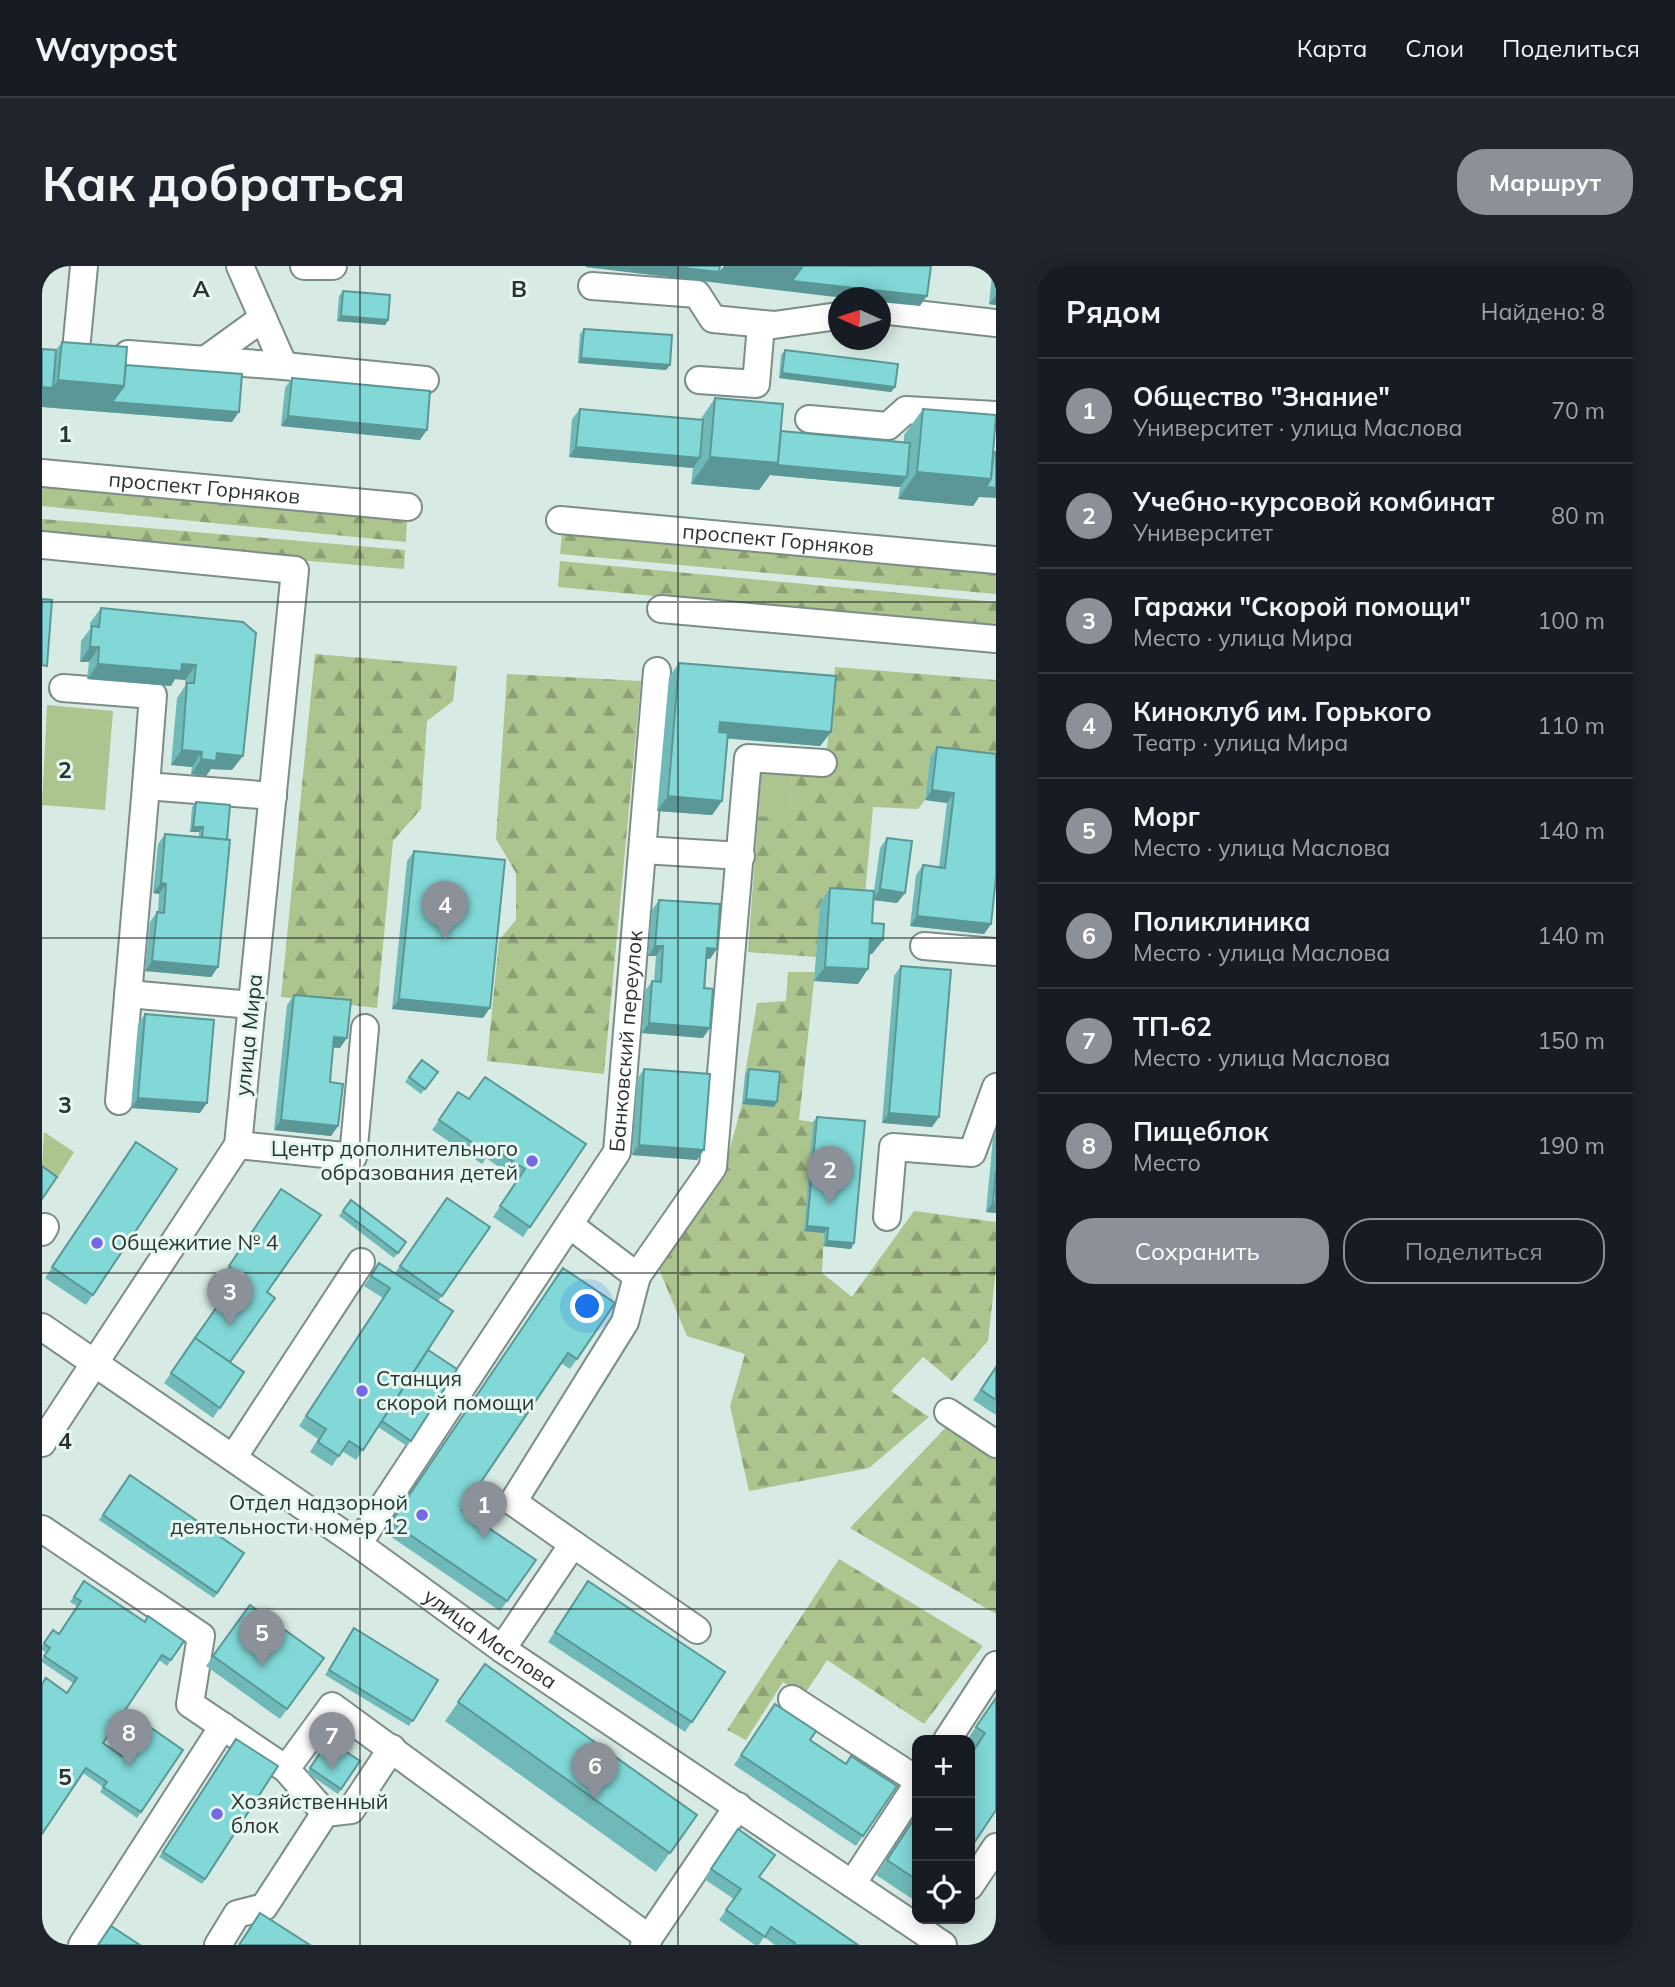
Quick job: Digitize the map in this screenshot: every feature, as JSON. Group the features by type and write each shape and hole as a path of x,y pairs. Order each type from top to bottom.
{"street":[{"path":"77,340 84,266"},
{"path":"240,266 284,366"},
{"path":"304,266 333,266"},
{"path":"592,286 697,294 713,319 775,326 828,318"},
{"path":"891,311 996,323"},
{"path":"205,360 263,318"},
{"path":"699,380 756,384 761,324"},
{"path":"128,354 425,380"},
{"path":"809,419 888,426 906,410 996,415"},
{"name":"проспект Горняков","path":"42,473 408,507"},
{"name":"проспект Горняков","path":"560,520 996,560"},
{"name":"улица Мира","path":"42,545 295,570 239,1145 42,1443"},
{"path":"661,609 996,639"},
{"name":"Банковский переулок","path":"358,1544 571,1226 617,1152 657,671"},
{"path":"63,688 153,695 118,1101"},
{"path":"697,1630 513,1502 625,1322 637,1276 713,1167 748,758 822,763"},
{"path":"146,786 273,796"},
{"path":"643,850 741,856"},
{"path":"924,946 996,952"},
{"path":"128,994 252,1005"},
{"path":"239,1145 353,1157 365,1028"},
{"path":"887,1217 893,1147 972,1153 996,1087"},
{"path":"571,1226 637,1276"},
{"path":"233,1458 362,1262"},
{"name":"улица Маслова","path":"42,1327 358,1544 502,1649 852,1884 938,1937"},
{"path":"948,1412 996,1444"},
{"path":"42,1529 201,1636 190,1704 286,1769 325,1813"},
{"path":"502,1649 573,1544"},
{"path":"950,1735 996,1665"},
{"path":"792,1699 912,1780"},
{"path":"286,1769 332,1706 392,1748 646,1941 738,1806"},
{"path":"82,1945 223,1726"},
{"path":"325,1813 351,1810 392,1748"},
{"path":"852,1884 912,1791"},
{"path":"218,1945 237,1914 264,1907 325,1813"},
{"path":"975,1878 996,1847"}],"green space":[{"path":"42,482 407,518 406,542 42,506"},
{"path":"42,519 405,550 404,569 42,538"},
{"path":"562,533 996,572 996,594 560,554"},
{"path":"560,561 996,602 996,628 558,587"},
{"path":"315,654 457,666 453,701 427,721 421,809 393,841 377,1008 281,997"},
{"path":"835,667 996,680 996,765 930,757 925,800 918,809 873,807 864,906 820,903 816,957 748,952 758,816 789,818 792,769 825,770"},
{"path":"507,674 641,681 604,1074 487,1061 499,940 516,920 516,873 496,839"},
{"path":"47,705 113,711 105,810 42,805"},
{"path":"762,766 792,769 789,819 758,816"},
{"path":"788,972 815,972 799,1120 813,1122 824,1233 822,1273 852,1297 914,1211 996,1222 996,1269 988,1341 952,1381 923,1357 891,1391 929,1417 869,1468 749,1491 730,1406 745,1354 687,1336 656,1262 724,1170 742,1104 774,1107 776,1077 745,1074 757,1003 786,1001"},
{"path":"44,1132 74,1152 57,1179 42,1169"},
{"path":"950,1423 996,1454 996,1614 850,1528"},
{"path":"839,1559 983,1646 924,1724 827,1660 804,1695 783,1682 746,1740 727,1730"}],"building":[{"path":"667,266 720,266 719,272"},
{"path":"803,266 931,266 927,296 891,292 891,287 846,287 792,281"},
{"path":"343,291 390,295 388,320 341,316"},
{"path":"584,329 672,335 670,365 581,358"},
{"path":"62,342 127,347 124,386 58,380"},
{"path":"42,349 56,350 53,388 42,387"},
{"path":"785,350 898,364 895,387 782,373"},
{"path":"126,365 242,374 239,412 112,402 124,386"},
{"path":"292,378 430,391 427,430 288,416"},
{"path":"715,398 783,404 778,463 710,457"},
{"path":"580,409 703,420 700,458 576,447"},
{"path":"923,409 996,415 991,479 917,472"},
{"path":"781,431 910,443 907,477 777,465"},
{"path":"994,452 996,488 986,487 991,479"},
{"path":"42,599 52,600 47,666 42,665"},
{"path":"101,608 243,622 256,633 243,756 217,753 216,761 201,759 202,752 182,750 187,683 194,683 196,665 182,664 181,671 98,664 99,647 90,647 92,626 99,627"},
{"path":"679,663 836,676 831,732 720,722 719,732 728,733 722,801 668,796"},
{"path":"937,747 996,754 996,877 991,924 917,916 923,865 945,868 954,793 932,790"},
{"path":"196,802 230,805 227,840 202,837 203,827 193,827"},
{"path":"165,834 230,840 218,967 152,961 157,912 164,913 166,884 161,883"},
{"path":"887,838 912,841 905,893 880,889"},
{"path":"414,851 505,860 490,1008 399,999"},
{"path":"830,888 874,891 872,923 884,924 883,940 870,939 868,969 825,967"},
{"path":"659,900 720,904 717,949 707,948 704,988 713,989 710,1028 649,1023 652,981 661,982 663,946 655,946"},
{"path":"901,966 951,970 939,1117 889,1113"},
{"path":"294,995 351,1000 347,1038 334,1037 330,1082 343,1084 338,1126 281,1120"},
{"path":"145,1014 214,1020 207,1103 138,1098"},
{"path":"422,1060 438,1072 425,1089 409,1077"},
{"path":"644,1069 710,1074 704,1150 639,1145"},
{"path":"749,1069 780,1072 777,1102 746,1099"},
{"name":"Центр дополнительного образования детей","path":"485,1077 586,1144 530,1227 500,1206 525,1169 492,1148 489,1154 439,1120 458,1092 469,1099"},
{"path":"817,1117 865,1121 854,1243 827,1241 828,1228 807,1226"},
{"name":"Общежитие № 4","path":"136,1142 177,1169 93,1295 52,1267"},
{"path":"42,1166 57,1177 42,1199"},
{"path":"996,1170 996,1203 993,1202"},
{"path":"281,1189 321,1215 267,1292 275,1298 230,1362 195,1338 240,1274 229,1266"},
{"path":"447,1198 490,1227 442,1296 400,1266"},
{"path":"351,1200 406,1242 398,1253 343,1211"},
{"name":"Станция скорой помощи","path":"379,1263 453,1311 363,1450 349,1441 339,1456 318,1442 326,1429 306,1416 390,1288 371,1276"},
{"path":"563,1268 615,1303 577,1359 568,1353 462,1510 536,1560 507,1601 391,1522"},
{"path":"195,1338 244,1372 220,1408 171,1373"},
{"path":"428,1350 457,1369 411,1441 382,1421"},
{"path":"996,1367 996,1400 981,1390"},
{"path":"130,1475 244,1553 217,1593 103,1515"},
{"path":"84,1581 145,1622 148,1616 184,1641 171,1660 162,1655 103,1743 122,1756 144,1723 183,1750 141,1812 103,1787 107,1782 86,1768 42,1834 42,1684 46,1678 67,1693 77,1678 44,1656 50,1648 44,1643 53,1630 59,1634 81,1601 74,1597"},
{"path":"588,1581 725,1672 692,1722 555,1632"},
{"path":"250,1605 324,1658 287,1709 213,1656"},
{"path":"354,1628 438,1680 413,1721 329,1670"},
{"path":"485,1664 697,1815 670,1853 458,1702"},
{"path":"996,1698 996,1810 975,1842 975,1748 985,1733 976,1727"},
{"path":"775,1704 816,1731 810,1740 846,1764 851,1756 897,1786 863,1836 741,1755"},
{"name":"Хозяйственный блок","path":"236,1739 278,1766 205,1879 163,1852"},
{"path":"329,1740 360,1761 341,1789 310,1768"},
{"path":"912,1822 912,1877 887,1860"},
{"path":"738,1829 775,1855 759,1877 858,1945 794,1945 795,1943 771,1927 765,1937 726,1910 741,1889 711,1869"},
{"path":"260,1913 310,1945 239,1945"},
{"path":"111,1926 140,1945 98,1945"}],"place":[{"name":"Киноклуб им. Горького","path":"445,939"},
{"name":"Центр дополнительного образования детей","path":"532,1161"},
{"name":"Учебно-курсовой комбинат","path":"830,1204"},
{"name":"Общежитие № 4","path":"97,1243"},
{"name":"Гаражи \"Скорой помощи\"","path":"230,1326"},
{"name":"Станция скорой помощи","path":"362,1391"},
{"name":"Отдел надзорной деятельности номер 12","path":"422,1515"},
{"name":"Общество \"Знание\"","path":"484,1539"},
{"name":"Морг","path":"262,1667"},
{"name":"Пищеблок","path":"129,1767"},
{"name":"ТП-62","path":"332,1770"},
{"name":"Поликлиника","path":"595,1800"},
{"name":"Хозяйственный блок","path":"217,1814"}]}
